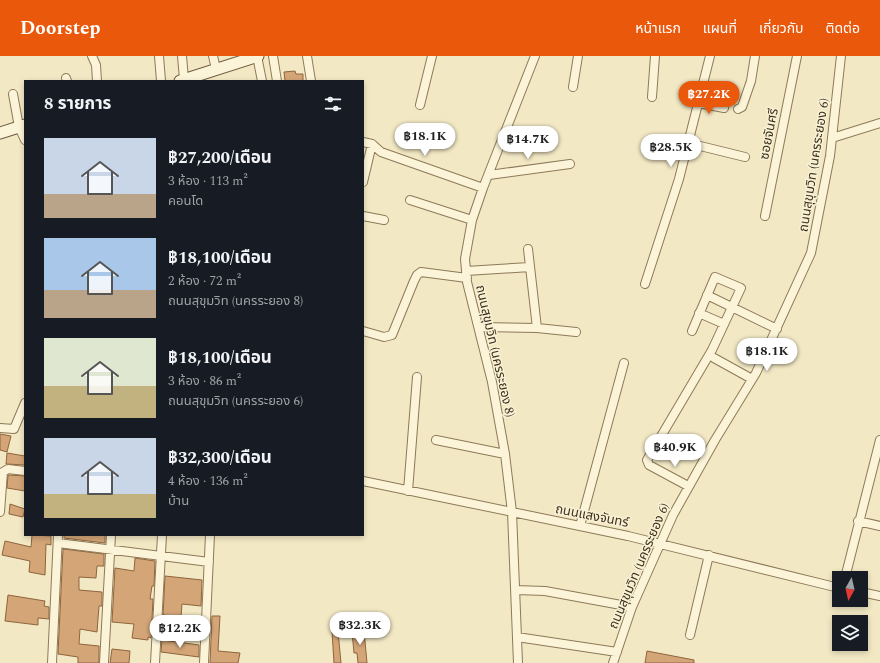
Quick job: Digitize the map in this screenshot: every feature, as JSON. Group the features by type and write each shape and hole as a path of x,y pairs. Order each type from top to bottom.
{"street":[{"path":"92,56 96,65 98,80"},
{"path":"159,56 161,80"},
{"path":"182,56 182,80 257,56 262,80"},
{"path":"213,56 216,69"},
{"path":"273,56 277,80"},
{"path":"307,56 311,80"},
{"path":"420,105 432,56"},
{"name":"ถนนสุขุมวิท (นครระยอง 8)","path":"518,663 512,512 505,454 492,382 466,275 466,249 472,220 483,188 535,56"},
{"path":"573,87 578,56"},
{"path":"652,97 655,56"},
{"path":"645,284 679,179 710,56"},
{"path":"738,109 742,107 751,81 755,56"},
{"name":"ซอยจันศรี","path":"765,216 797,56"},
{"name":"ถนนสุขุมวิท (นครระยอง 6)","path":"613,663 632,607 659,543 688,486 752,379 806,267 813,246 824,197 841,56"},
{"path":"0,130 22,126 13,94"},
{"path":"698,103 724,108"},
{"path":"832,138 880,124"},
{"path":"364,142 372,144 381,152 483,188"},
{"path":"688,143 745,156"},
{"path":"364,178 372,144"},
{"path":"489,175 570,164"},
{"path":"410,200 472,220"},
{"path":"364,216 384,220"},
{"path":"528,249 537,328"},
{"path":"364,331 384,337 392,334 417,274 421,272 466,275 530,267"},
{"path":"688,486 649,466 647,460 712,350 741,288 715,277 692,331"},
{"path":"707,295 776,329"},
{"path":"699,313 724,324"},
{"path":"479,327 537,328 576,332"},
{"path":"714,358 752,379"},
{"path":"580,526 624,363"},
{"path":"408,491 417,377"},
{"path":"0,428 14,429 24,405"},
{"path":"436,440 505,454"},
{"path":"847,571 858,521 880,440"},
{"path":"0,512 3,472 8,469 24,471"},
{"name":"ถนนแสงจันทร์","path":"364,481 659,543 832,586"},
{"path":"858,521 880,526"},
{"path":"104,663 111,536"},
{"path":"155,663 162,536"},
{"path":"204,663 210,536"},
{"path":"52,663 58,539 209,562"},
{"path":"690,635 709,555"},
{"path":"516,590 550,592 632,607"},
{"path":"868,593 880,596"},
{"path":"517,637 617,652"}],"building":[{"path":"295,71 296,74 303,74 303,80 285,80 284,72"},
{"path":"0,434 11,436 7,452 0,450"},
{"path":"7,453 24,456 24,465 6,464"},
{"path":"8,475 24,476 24,491 7,488"},
{"path":"10,504 24,509 23,517 9,514"},
{"path":"32,536 51,536 51,545 46,544 45,575 29,572 30,561 2,555 5,541 31,547"},
{"path":"64,536 105,536 105,543 64,538"},
{"path":"63,549 104,554 104,566 97,566 96,578 79,577 79,590 102,592 102,606 99,606 97,632 80,629 79,644 99,646 99,663 78,663 78,657 58,654"},
{"path":"135,558 155,561 154,586 152,586 150,599 153,599 151,638 148,637 148,640 132,638 134,624 112,622 115,568 134,571"},
{"path":"165,576 202,580 201,606 182,604 181,617 163,615"},
{"path":"8,595 45,601 44,606 49,607 49,619 38,618 38,625 5,621"},
{"path":"212,616 220,616 218,651 240,653 238,663 210,663"},
{"path":"191,618 201,619 200,633 190,631"},
{"path":"338,631 341,663 334,663 332,632"},
{"path":"364,631 367,663 358,663 357,653 354,653 352,632"},
{"path":"162,640 199,645 199,657 161,652"},
{"path":"112,649 130,651 129,663 110,663"},
{"path":"647,651 694,660 694,663 645,663"}]}
